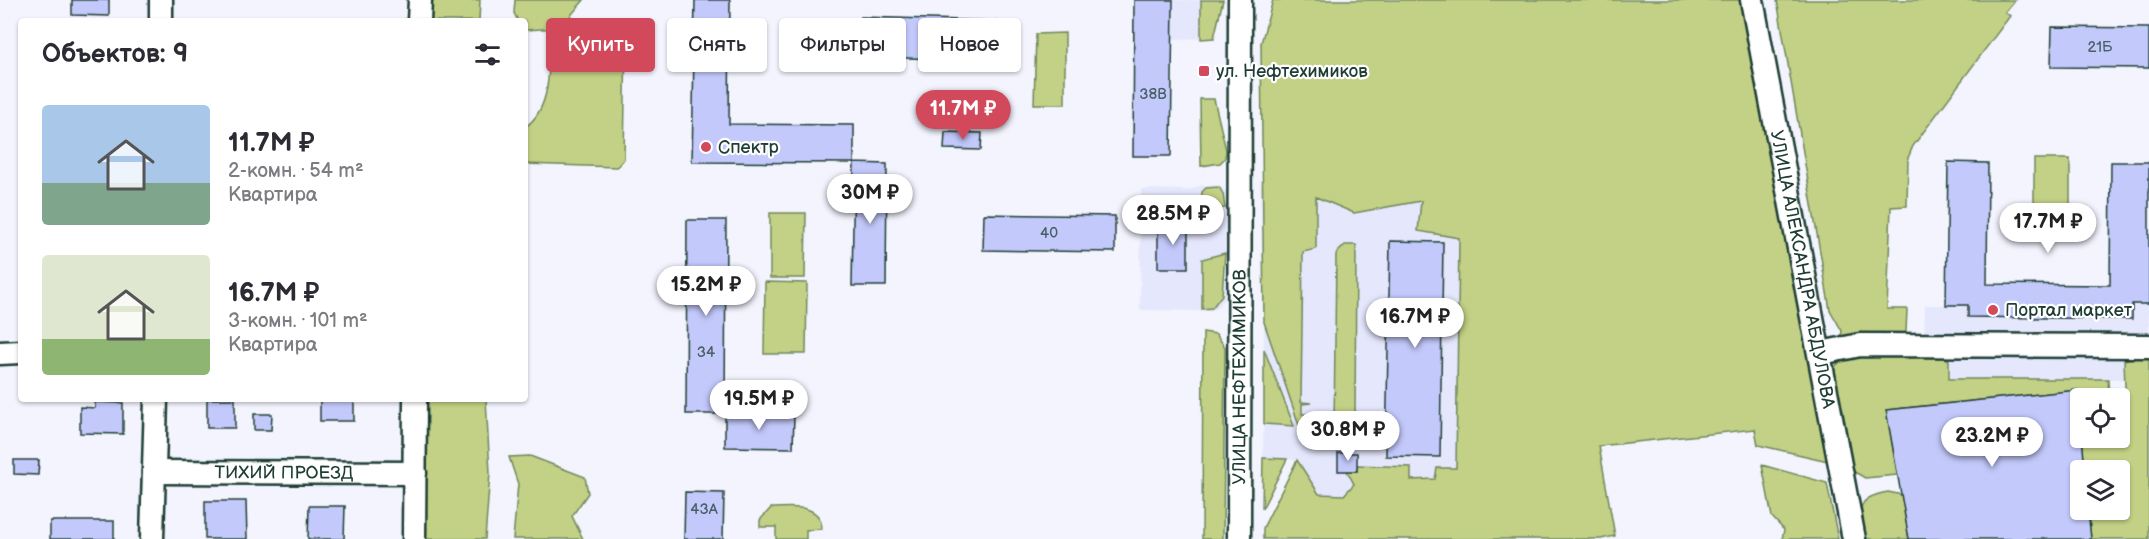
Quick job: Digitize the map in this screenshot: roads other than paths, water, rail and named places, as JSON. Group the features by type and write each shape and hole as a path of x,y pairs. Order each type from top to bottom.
{"street":[{"path":"161,0 161,18"},
{"path":"419,18 420,0"},
{"name":"УЛИЦА НЕФТЕХИМИКОВ","path":"1239,539 1240,0"},
{"name":"УЛИЦА АЛЕКСАНДРА АБДУЛОВА","path":"1752,0 1821,353 1854,539"},
{"path":"1821,353 1860,345 2149,346"},
{"path":"0,352 18,352"},
{"path":"152,539 156,402"},
{"path":"414,539 415,402"},
{"name":"ТИХИЙ ПРОЕЗД","path":"154,472 414,474"}],"place":[{"name":"ул. Нефтехимиков","path":"1204,71"},
{"name":"Спектр","path":"706,147"},
{"name":"Портал маркет","path":"1993,310"}]}
